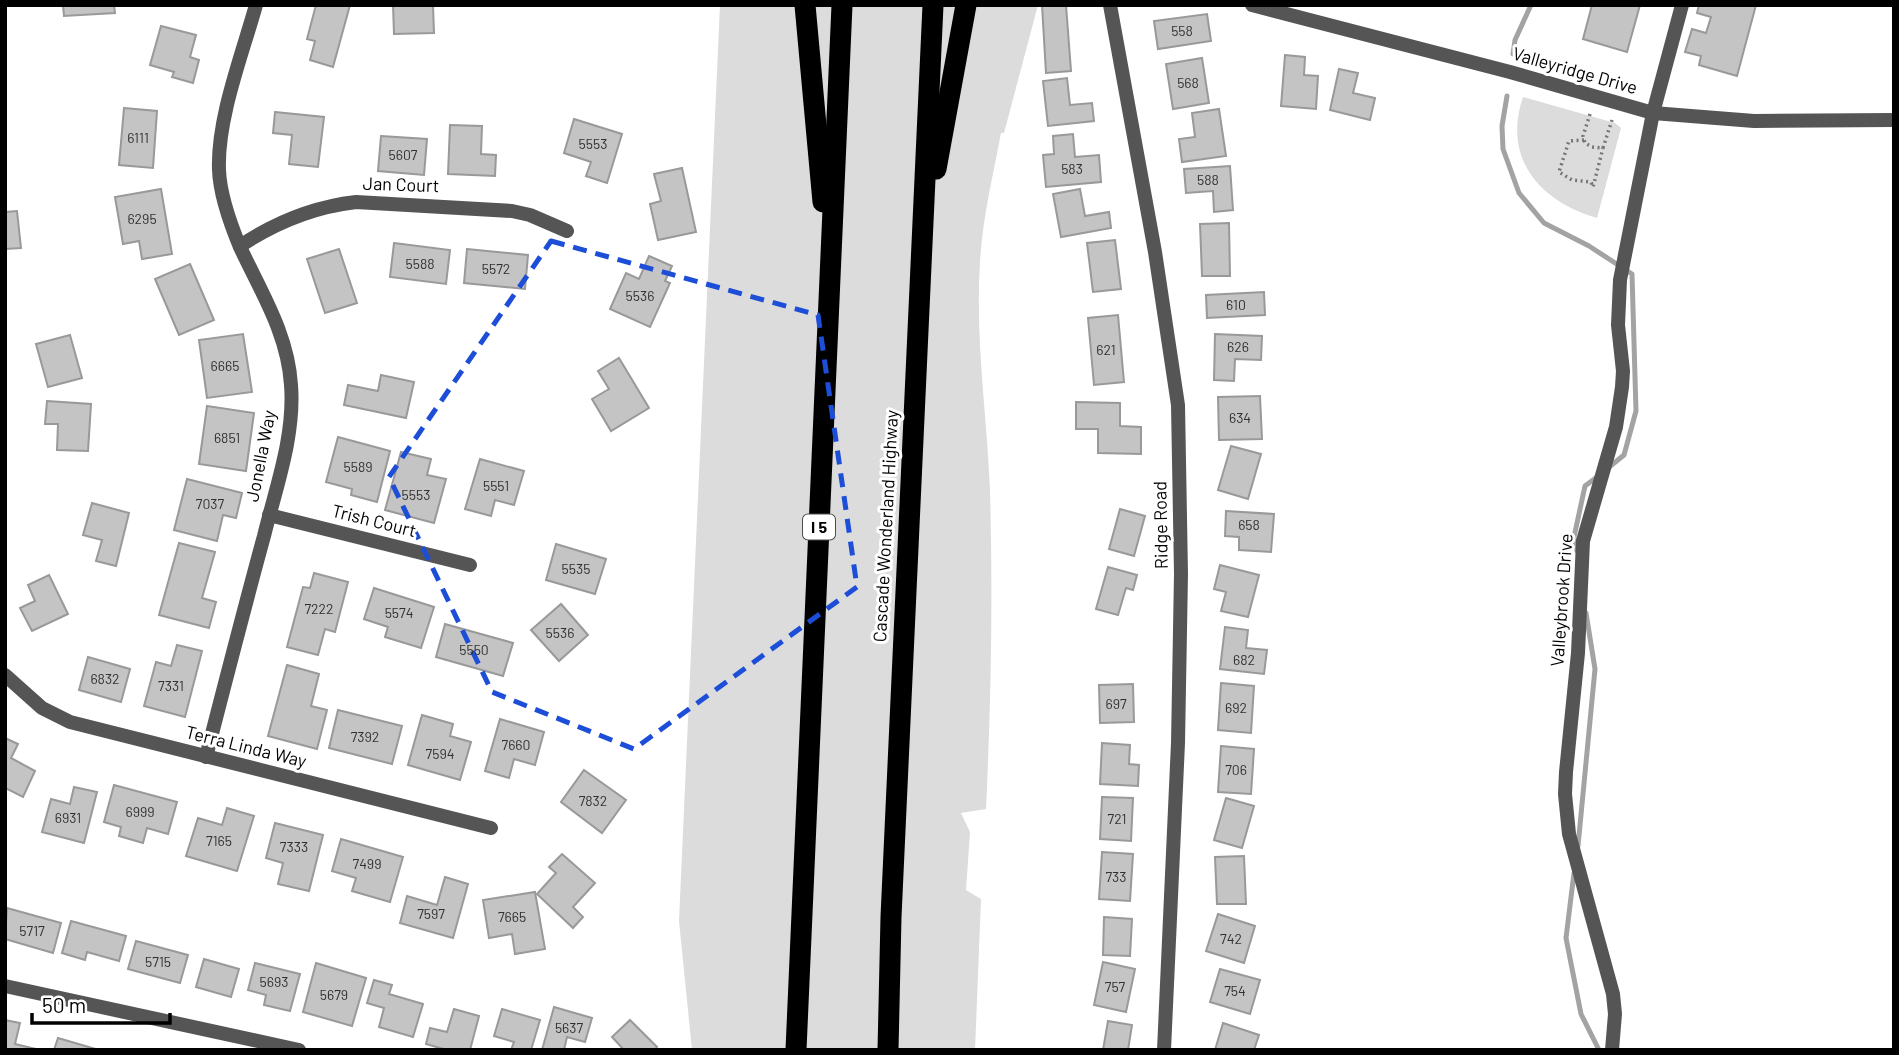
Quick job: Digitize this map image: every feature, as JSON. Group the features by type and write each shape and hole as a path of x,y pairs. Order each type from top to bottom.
{"highway":[{"path":"805,5 830,278"},
{"name":"I 5","path":"796,1050 842,5"},
{"name":"Cascade Wonderland Highway","path":"888,1050 891,917 933,5"},
{"path":"922,247 966,5"}],"street":[{"name":"Jonella Way","path":"206,757 289,431 291,386 288,361 273,315 227,212 220,183 220,142 256,5"},
{"name":"Ridge Road","path":"1110,5 1155,252 1178,405 1181,561 1178,730 1164,1050"},
{"name":"Valleyridge Drive","path":"1252,5 1653,113 1754,121 1894,120"},
{"name":"Valleybrook Drive","path":"1612,1050 1615,1014 1613,994 1570,834 1565,784 1578,653 1583,541 1616,427 1623,372 1618,325 1620,280 1653,113 1682,5"},
{"name":"Jan Court","path":"240,246 294,216 331,205 356,202 512,211 530,215 567,231"},
{"name":"Trish Court","path":"269,515 470,565"},
{"name":"Terra Linda Way","path":"5,675 42,708 70,722 491,828"},
{"path":"5,986 299,1050"}],"path":[{"path":"1584,140 1590,114"},
{"path":"1603,148 1592,147 1584,140 1569,141 1559,172 1572,180 1591,183 1593,187 1612,120"}],"highlighted area":[{"path":"551,241 818,315 857,587 634,749 492,692 389,477"}],"shaded area":[{"path":"720,5 1038,5 1004,133 1001,133 985,214 980,263 980,348 989,462 991,531 989,730 986,809 961,813 970,832 966,890 981,899 975,1050 692,1050 679,921"},
{"path":"1523,97 1615,123 1621,128 1597,218 1558,201 1543,189 1531,174 1522,158 1518,139 1518,119"}],"building":[{"path":"63,5 114,5 115,13 64,16"},
{"path":"316,5 350,5 333,67 310,60 315,41 307,39"},
{"path":"393,5 433,5 434,33 394,34"},
{"path":"1042,5 1066,5 1071,71 1046,73"},
{"path":"1592,5 1640,5 1627,52 1583,39"},
{"path":"1699,5 1756,5 1737,76 1699,65 1701,56 1685,52 1692,29 1706,33 1711,17 1697,13"},
{"path":"1207,14 1211,41 1158,49 1154,21"},
{"path":"161,26 196,35 190,57 199,60 193,83 172,77 174,72 150,65"},
{"path":"1285,55 1305,57 1304,75 1318,76 1316,109 1281,106"},
{"path":"1202,58 1209,103 1173,109 1166,64"},
{"path":"1339,69 1358,73 1353,93 1375,98 1370,120 1330,110"},
{"path":"1067,78 1070,105 1092,103 1094,121 1048,126 1043,81"},
{"path":"124,108 157,111 153,168 119,165"},
{"path":"1219,109 1226,156 1182,162 1179,139 1195,137 1192,113"},
{"path":"275,112 324,117 318,167 289,164 292,135 273,133"},
{"path":"574,119 622,134 607,183 586,176 591,162 564,153"},
{"path":"450,125 482,126 481,154 496,155 495,176 448,174"},
{"path":"1073,134 1075,157 1099,155 1101,182 1046,187 1043,155 1054,154 1053,136"},
{"path":"381,136 427,139 424,175 378,171"},
{"path":"1230,166 1233,210 1214,212 1213,191 1186,193 1184,169"},
{"path":"682,168 696,232 658,240 650,204 661,201 654,174"},
{"path":"161,189 172,254 142,259 139,241 123,244 115,197"},
{"path":"1080,189 1085,216 1109,212 1111,228 1061,237 1053,194"},
{"path":"17,211 21,248 5,249 5,212"},
{"path":"1229,223 1230,276 1202,276 1200,224"},
{"path":"1115,240 1121,289 1093,292 1087,243"},
{"path":"394,243 450,250 446,284 390,277"},
{"path":"339,249 357,303 325,313 307,259"},
{"path":"467,249 528,255 525,289 464,283"},
{"path":"649,256 672,266 665,281 670,283 650,327 610,309 626,273 639,279"},
{"path":"190,264 214,320 179,335 155,279"},
{"path":"1264,292 1265,315 1207,318 1206,295"},
{"path":"1118,315 1124,382 1094,385 1088,318"},
{"path":"243,334 252,392 207,398 199,340"},
{"path":"1215,334 1262,336 1261,360 1235,359 1234,381 1214,380"},
{"path":"70,335 82,378 48,387 36,344"},
{"path":"619,358 649,408 611,431 592,399 609,389 598,371"},
{"path":"381,375 414,382 406,418 344,405 348,385 378,391"},
{"path":"1260,396 1262,439 1219,440 1218,397"},
{"path":"47,401 91,404 88,451 57,450 58,424 45,424"},
{"path":"1076,402 1120,403 1120,426 1141,427 1141,454 1098,453 1098,429 1076,429"},
{"path":"207,406 254,413 246,471 199,464"},
{"path":"338,437 390,451 377,502 351,495 352,489 326,482"},
{"path":"1231,446 1261,454 1248,499 1218,490"},
{"path":"401,452 431,459 427,475 446,479 434,523 385,510"},
{"path":"480,459 524,471 514,505 495,500 491,516 465,509"},
{"path":"187,479 242,493 236,518 223,515 217,541 174,530"},
{"path":"92,503 129,513 116,566 96,561 102,540 83,535"},
{"path":"1120,509 1145,516 1134,556 1109,549"},
{"path":"1226,511 1274,514 1271,552 1239,550 1239,537 1225,536"},
{"path":"179,543 215,552 202,598 216,602 209,628 159,615"},
{"path":"556,544 606,559 595,594 546,580"},
{"path":"1220,565 1259,575 1248,617 1221,611 1226,592 1214,589"},
{"path":"1108,567 1137,575 1133,590 1126,588 1118,615 1096,609"},
{"path":"314,573 348,582 335,632 325,629 318,655 287,647 303,587 310,588"},
{"path":"49,575 68,614 32,631 20,608 35,601 28,585"},
{"path":"374,588 434,607 421,648 385,637 388,627 364,619"},
{"path":"561,604 588,635 559,661 531,630"},
{"path":"445,624 513,643 503,676 436,657"},
{"path":"1225,627 1248,630 1246,648 1267,650 1264,674 1220,669"},
{"path":"177,645 202,651 185,717 144,706 156,662 171,666"},
{"path":"88,657 130,669 121,702 79,690"},
{"path":"287,665 319,674 311,706 327,710 317,749 268,736"},
{"path":"1221,683 1254,686 1251,733 1218,730"},
{"path":"1133,684 1134,722 1100,723 1099,685"},
{"path":"338,710 402,726 392,764 329,748"},
{"path":"422,715 453,724 450,736 471,742 460,780 408,765"},
{"path":"500,719 544,732 535,765 514,759 509,778 485,771"},
{"path":"5,738 18,744 11,758 35,771 23,797 5,788"},
{"path":"1102,743 1130,745 1129,764 1139,765 1138,786 1100,784"},
{"path":"1221,746 1254,749 1251,794 1218,792"},
{"path":"584,770 626,800 602,833 561,802"},
{"path":"114,785 177,802 168,834 147,828 143,843 119,836 121,827 104,822"},
{"path":"74,787 97,792 84,843 42,832 51,799 70,804"},
{"path":"1102,797 1133,798 1131,841 1100,839"},
{"path":"1226,798 1254,806 1242,848 1214,840"},
{"path":"227,808 254,816 237,871 186,856 198,818 222,825"},
{"path":"275,823 323,835 309,891 278,884 283,863 266,858"},
{"path":"341,839 403,857 390,902 352,891 356,878 332,871"},
{"path":"1102,852 1133,854 1130,901 1099,899"},
{"path":"562,854 595,883 573,907 583,917 573,928 537,894 556,873 549,867"},
{"path":"1244,856 1246,904 1217,904 1215,857"},
{"path":"445,877 468,884 453,938 400,923 407,896 437,905"},
{"path":"535,892 545,949 515,954 512,934 489,938 483,900"},
{"path":"7,908 61,923 53,953 5,939"},
{"path":"1218,914 1255,926 1244,963 1206,951"},
{"path":"1104,917 1132,919 1130,956 1103,955"},
{"path":"71,921 126,936 119,961 87,952 85,960 62,953"},
{"path":"136,941 188,955 180,983 128,969"},
{"path":"204,959 239,969 231,997 196,987"},
{"path":"1103,962 1135,969 1126,1012 1094,1005"},
{"path":"255,963 300,974 290,1011 264,1005 266,995 248,990"},
{"path":"316,963 366,978 352,1026 303,1012"},
{"path":"1220,969 1260,980 1250,1014 1210,1002"},
{"path":"374,980 392,985 389,994 423,1004 413,1037 379,1027 384,1008 367,1003"},
{"path":"554,1007 592,1018 585,1042 567,1037 564,1050 542,1050"},
{"path":"454,1009 479,1016 470,1050 447,1050 426,1044 430,1028 447,1032"},
{"path":"502,1009 540,1020 531,1050 511,1050 514,1042 494,1036"},
{"path":"5,1020 20,1023 15,1044 40,1050 5,1050"},
{"path":"630,1020 657,1047 655,1050 624,1050 612,1037"},
{"path":"1108,1021 1132,1025 1128,1050 1103,1050"},
{"path":"1223,1023 1259,1035 1254,1050 1215,1050"},
{"path":"58,1038 99,1050 54,1050"}],"waterway":[{"path":"1513,54 1515,40 1531,5"},
{"path":"1507,96 1502,126 1503,149 1519,193 1544,223 1589,246 1632,274 1636,411 1624,455 1608,468"},
{"path":"1577,551 1574,537 1585,486 1597,477"},
{"path":"1578,846 1595,669 1586,613"},
{"path":"1574,873 1566,938 1581,1014 1599,1050"}]}
